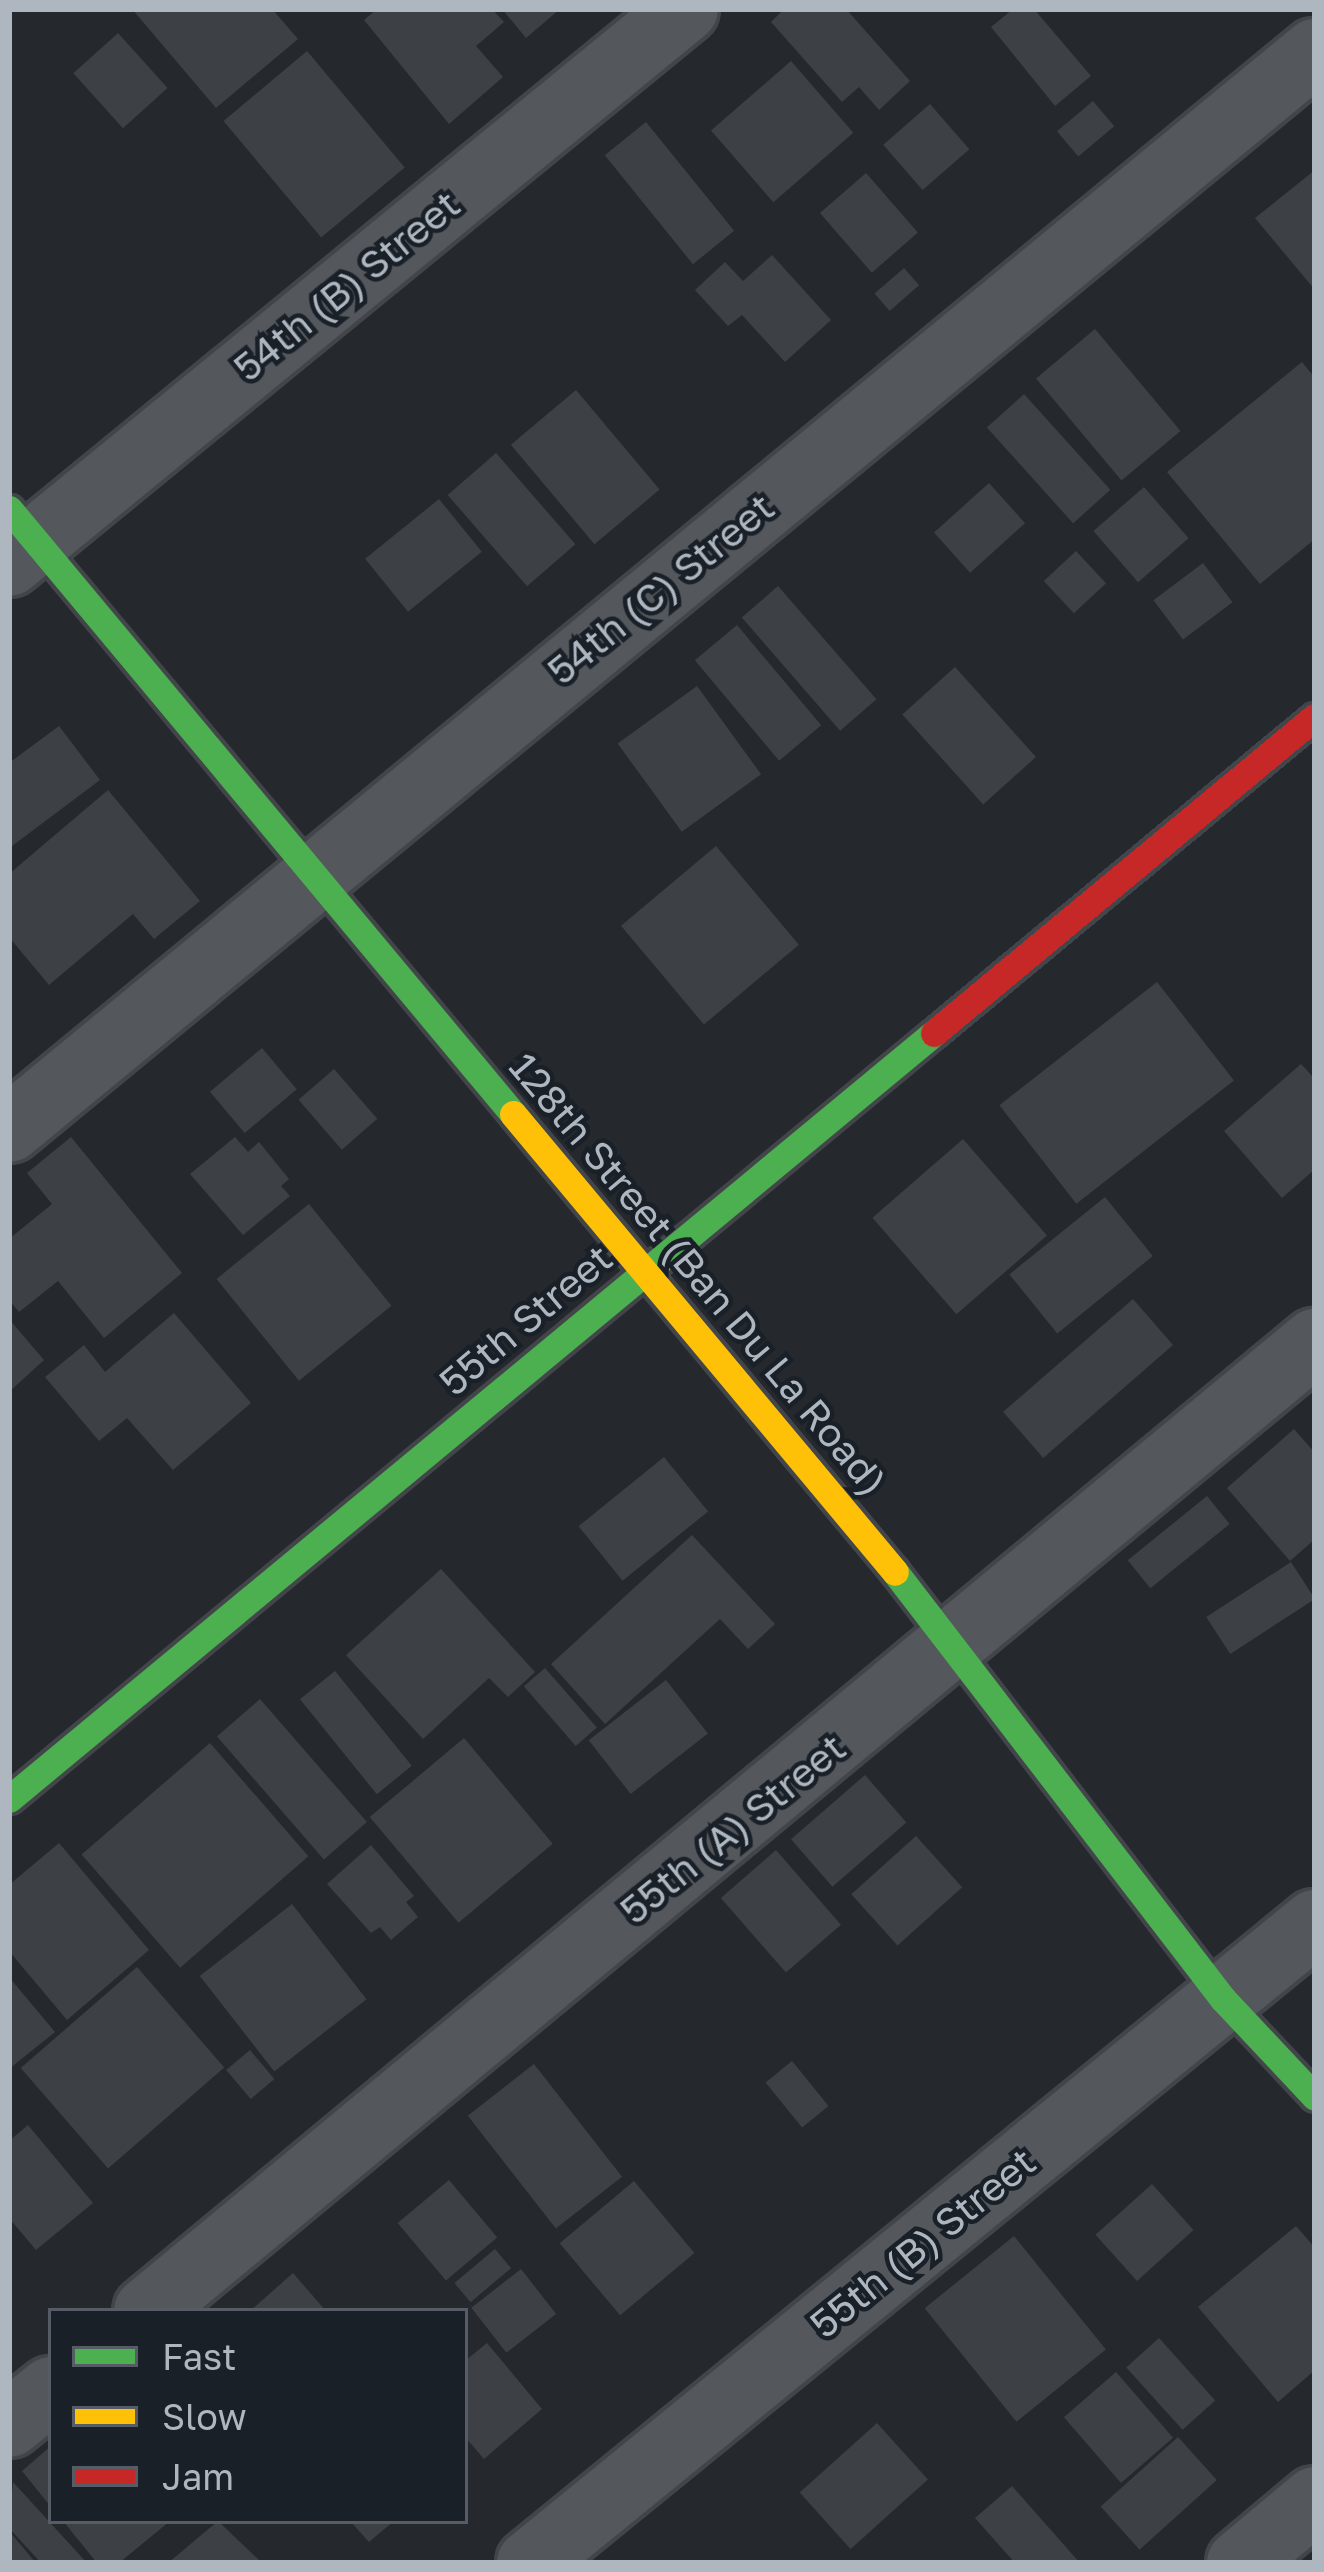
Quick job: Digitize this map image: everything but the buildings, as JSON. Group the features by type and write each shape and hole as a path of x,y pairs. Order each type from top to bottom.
{"street":[{"name":"54th (B) Street","path":"18,538 685,9"},
{"name":"54th (C) Street","path":"9,1129 1315,52"},
{"name":"128th Street (Ban Du La Road)","path":"18,538 318,872 643,1274 956,1645 1223,1999 1315,2097"},
{"name":"55th Street","path":"9,1799 1315,717"},
{"name":"55th (A) Street","path":"150,2308 956,1645 1315,1342"},
{"name":"55th (B) Street","path":"530,2563 1315,1923"},
{"path":"9,2424 48,2392"},
{"path":"1240,2563 1315,2500"}],"traffic: fast":[{"path":"9,509 513,1114"},
{"path":"9,1799 934,1033"},
{"path":"895,1572 1223,1999 1315,2097"}],"traffic: slow":[{"path":"513,1114 895,1572"}],"traffic: jam":[{"path":"934,1033 1315,717"}]}
